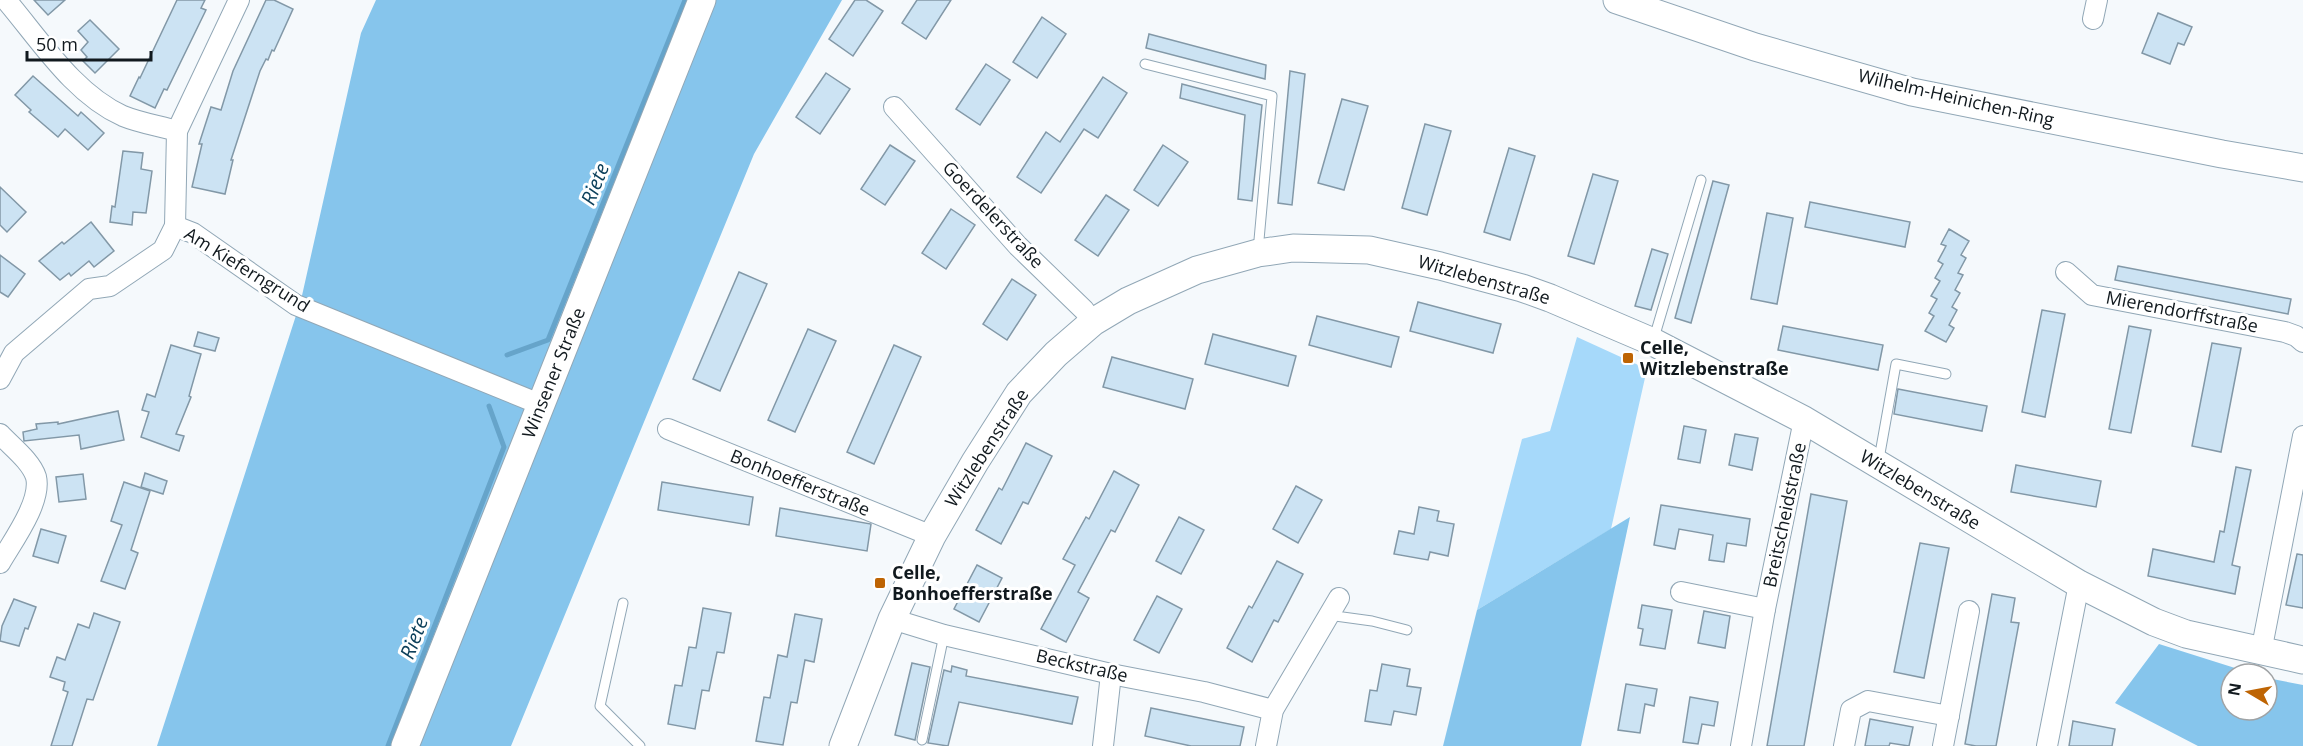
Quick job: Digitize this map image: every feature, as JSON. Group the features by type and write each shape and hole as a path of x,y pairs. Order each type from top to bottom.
{"street":[{"path":"6,0 71,77 99,102 125,116 177,131"},
{"path":"175,226 177,131 239,0"},
{"name":"Winsener Straße","path":"405,746 702,0"},
{"name":"Wilhelm-Heinichen-Ring","path":"1617,0 1755,47 1912,92 2303,168"},
{"name":"Goerdelerstraße","path":"894,107 1018,246 1084,310 1093,322"},
{"name":"Am Kieferngrund","path":"0,379 14,353 89,289 110,286 163,250 175,226 193,233 296,305 542,405"},
{"name":"Witzlebenstraße","path":"843,746 892,619 932,536 1019,393 1056,354 1093,322 1128,301 1165,282 1197,270 1258,253 1293,248 1369,250 1522,288 1653,342 1804,420 2079,584 2154,622 2186,634 2303,660"},
{"name":"Mierendorffstraße","path":"2066,272 2092,295 2285,332 2296,336 2303,342"},
{"name":"Breitscheidstraße","path":"1741,746 1765,609 1804,420"},
{"name":"Bonhoefferstraße","path":"668,429 932,536"},
{"path":"0,434 29,465 36,478 35,498 0,563"},
{"path":"2261,652 2303,436"},
{"path":"2047,746 2079,584"},
{"name":"Breitscheidstraße","path":"1681,592 1765,609"},
{"path":"1266,746 1273,710 1339,598"},
{"path":"1943,746 1969,611"},
{"name":"Beckstraße","path":"892,619 944,635 1111,674 1204,692 1273,710"},
{"path":"1103,746 1111,674"},
{"path":"1844,746 1851,710 1868,701 1949,716"}],"lane":[{"path":"1145,64 1272,96 1258,253"},
{"path":"1653,342 1701,180"},
{"path":"1878,465 1896,364 1946,374"},
{"path":"623,603 600,706 640,746"},
{"path":"1328,615 1372,621 1407,630"},
{"path":"922,740 944,635"}],"shaded area":[{"path":"376,0 842,0 754,154 511,746 157,746 301,300 361,33"},
{"path":"1577,337 1647,369 1611,529 1477,610 1522,439 1550,431"},
{"path":"1630,517 1581,746 1443,746 1477,610"},
{"path":"2159,644 2219,663 2219,722 2279,722 2279,680 2303,685 2303,746 2198,746 2115,703"}],"building":[{"path":"34,0 65,0 48,15"},
{"path":"177,0 205,0 201,8 206,10 167,90 164,89 155,108 130,96"},
{"path":"266,0 274,0 293,9 274,51 272,50 260,71 231,160 233,160 225,194 192,187 202,144 199,144 211,107 221,110 233,71"},
{"path":"855,0 866,0 883,11 853,56 829,39"},
{"path":"917,0 951,0 926,39 902,23"},
{"path":"2158,13 2192,27 2184,45 2178,43 2170,64 2142,53"},
{"path":"1042,17 1066,34 1037,78 1013,62"},
{"path":"90,20 119,49 95,73 83,61 87,57 81,50 88,42 78,31"},
{"path":"1149,34 1266,65 1265,79 1146,48"},
{"path":"986,64 1010,80 980,125 956,109"},
{"path":"1290,71 1305,74 1292,205 1278,203"},
{"path":"826,73 850,89 820,134 796,117"},
{"path":"33,76 78,116 81,112 104,133 88,150 65,129 58,137 29,112 31,110 15,95"},
{"path":"1103,77 1127,93 1098,138 1084,129 1041,193 1017,177 1046,132 1060,142"},
{"path":"1182,84 1262,105 1252,201 1238,199 1245,115 1180,98"},
{"path":"1342,99 1368,106 1344,190 1318,183"},
{"path":"1425,124 1451,131 1427,215 1402,208"},
{"path":"890,145 915,161 885,205 861,189"},
{"path":"1163,145 1188,162 1158,206 1134,190"},
{"path":"1509,148 1535,156 1510,240 1484,232"},
{"path":"123,151 143,153 141,169 152,171 146,213 133,212 132,225 110,222 112,206 115,207"},
{"path":"1593,174 1618,181 1594,264 1568,256"},
{"path":"1713,181 1729,185 1691,323 1675,318"},
{"path":"0,187 26,212 7,232 0,225"},
{"path":"1106,195 1129,210 1098,256 1075,240"},
{"path":"1810,202 1910,222 1905,247 1805,227"},
{"path":"951,209 975,225 946,269 922,253"},
{"path":"1767,213 1793,218 1777,304 1751,299"},
{"path":"91,222 114,251 94,267 89,261 71,276 69,273 60,280 39,261"},
{"path":"1949,229 1969,241 1961,255 1966,258 1958,273 1963,275 1955,290 1960,293 1952,307 1957,310 1949,325 1954,328 1946,342 1925,331 1934,316 1929,313 1937,299 1931,296 1940,281 1935,278 1943,264 1938,261 1946,246 1941,244"},
{"path":"1652,249 1668,254 1651,310 1635,306"},
{"path":"0,255 25,274 8,297 0,292"},
{"path":"2118,266 2291,299 2288,314 2115,280"},
{"path":"739,272 767,284 720,391 693,379"},
{"path":"1012,279 1036,295 1007,340 983,324"},
{"path":"1418,302 1501,324 1493,353 1410,331"},
{"path":"2042,310 2065,314 2045,417 2022,412"},
{"path":"1317,316 1399,337 1391,367 1309,345"},
{"path":"1783,326 1883,345 1878,370 1778,350"},
{"path":"2129,326 2151,330 2131,433 2109,429"},
{"path":"808,329 836,341 795,432 768,420"},
{"path":"198,332 219,338 215,351 194,346"},
{"path":"1213,334 1296,356 1288,386 1205,364"},
{"path":"2212,343 2241,348 2221,452 2192,446"},
{"path":"171,345 201,354 189,396 191,397 176,434 184,436 179,451 141,437 149,412 142,410 147,394 155,397"},
{"path":"894,345 921,357 874,464 847,452"},
{"path":"1112,357 1193,379 1185,409 1103,387"},
{"path":"1898,389 1987,406 1982,431 1894,414"},
{"path":"118,411 124,440 81,449 79,435 24,441 23,432 37,429 36,424 58,422 58,424"},
{"path":"1684,426 1706,430 1700,463 1678,459"},
{"path":"1735,434 1758,438 1752,470 1729,465"},
{"path":"1026,443 1052,456 1028,504 1023,502 1001,544 976,530 999,488 1002,490"},
{"path":"2016,465 2101,481 2096,507 2011,492"},
{"path":"2236,467 2251,470 2232,565 2240,567 2235,594 2148,576 2153,549 2214,562 2220,531 2224,532"},
{"path":"1114,471 1139,485 1115,532 1111,530 1078,592 1089,598 1066,642 1041,629 1075,565 1063,559 1086,517 1089,519"},
{"path":"145,473 167,481 163,494 141,487"},
{"path":"83,474 86,499 59,502 56,477"},
{"path":"124,482 150,491 131,550 138,553 125,589 101,581 122,525 111,521"},
{"path":"662,482 753,497 749,525 658,510"},
{"path":"1296,486 1322,500 1298,543 1273,529"},
{"path":"1811,494 1847,501 1804,746 1767,746"},
{"path":"1661,505 1750,519 1746,546 1727,543 1724,562 1709,560 1713,535 1679,529 1675,549 1654,545"},
{"path":"1419,507 1439,511 1437,521 1454,524 1448,556 1430,552 1428,560 1394,554 1399,531 1414,534"},
{"path":"780,508 871,524 867,551 776,536"},
{"path":"1179,517 1204,530 1181,574 1156,561"},
{"path":"41,529 66,536 58,563 33,556"},
{"path":"1920,543 1949,548 1924,678 1894,672"},
{"path":"2297,554 2303,555 2303,608 2286,605"},
{"path":"1277,561 1303,574 1278,622 1274,620 1252,662 1227,648 1249,606 1252,608"},
{"path":"977,565 1002,578 979,622 954,609"},
{"path":"1992,594 2015,598 2011,622 2019,623 1996,746 1976,746 1965,744"},
{"path":"1157,596 1182,609 1159,653 1134,640"},
{"path":"14,599 36,607 19,646 0,641 2,626"},
{"path":"1642,605 1672,610 1665,649 1640,645 1643,629 1638,628"},
{"path":"703,608 731,613 724,653 717,652 709,691 702,690 695,729 668,724 675,685 682,686 689,647 696,648"},
{"path":"1704,611 1730,616 1725,648 1698,643"},
{"path":"94,613 120,622 93,700 87,699 72,746 51,746 68,692 63,690 65,682 50,677 57,657 65,660 78,624 89,628"},
{"path":"795,614 822,619 814,662 805,660 797,703 791,702 783,745 756,741 764,697 770,698 778,655 787,657"},
{"path":"912,663 930,667 915,740 895,735"},
{"path":"1382,664 1410,669 1407,686 1421,688 1416,715 1394,711 1391,725 1365,721 1370,690 1377,691"},
{"path":"952,666 967,670 966,676 1078,697 1072,724 959,702 948,746 928,743 944,670 951,672"},
{"path":"1626,684 1657,689 1654,706 1645,704 1640,733 1618,730"},
{"path":"1690,697 1718,702 1714,726 1702,724 1698,744 1683,742"},
{"path":"1151,708 1244,727 1240,746 1191,746 1145,736"},
{"path":"1870,719 1913,727 1909,746 1890,743 1889,746 1865,746"},
{"path":"2073,721 2115,729 2112,746 2069,746"}],"waterway":[{"name":"Riete","path":"507,355 548,340 685,0"},
{"name":"Riete","path":"388,746 504,447 489,406"}],"place":[{"name":"Celle, Witzlebenstraße","path":"1628,358"},
{"name":"Celle, Bonhoefferstraße","path":"880,583"}]}
